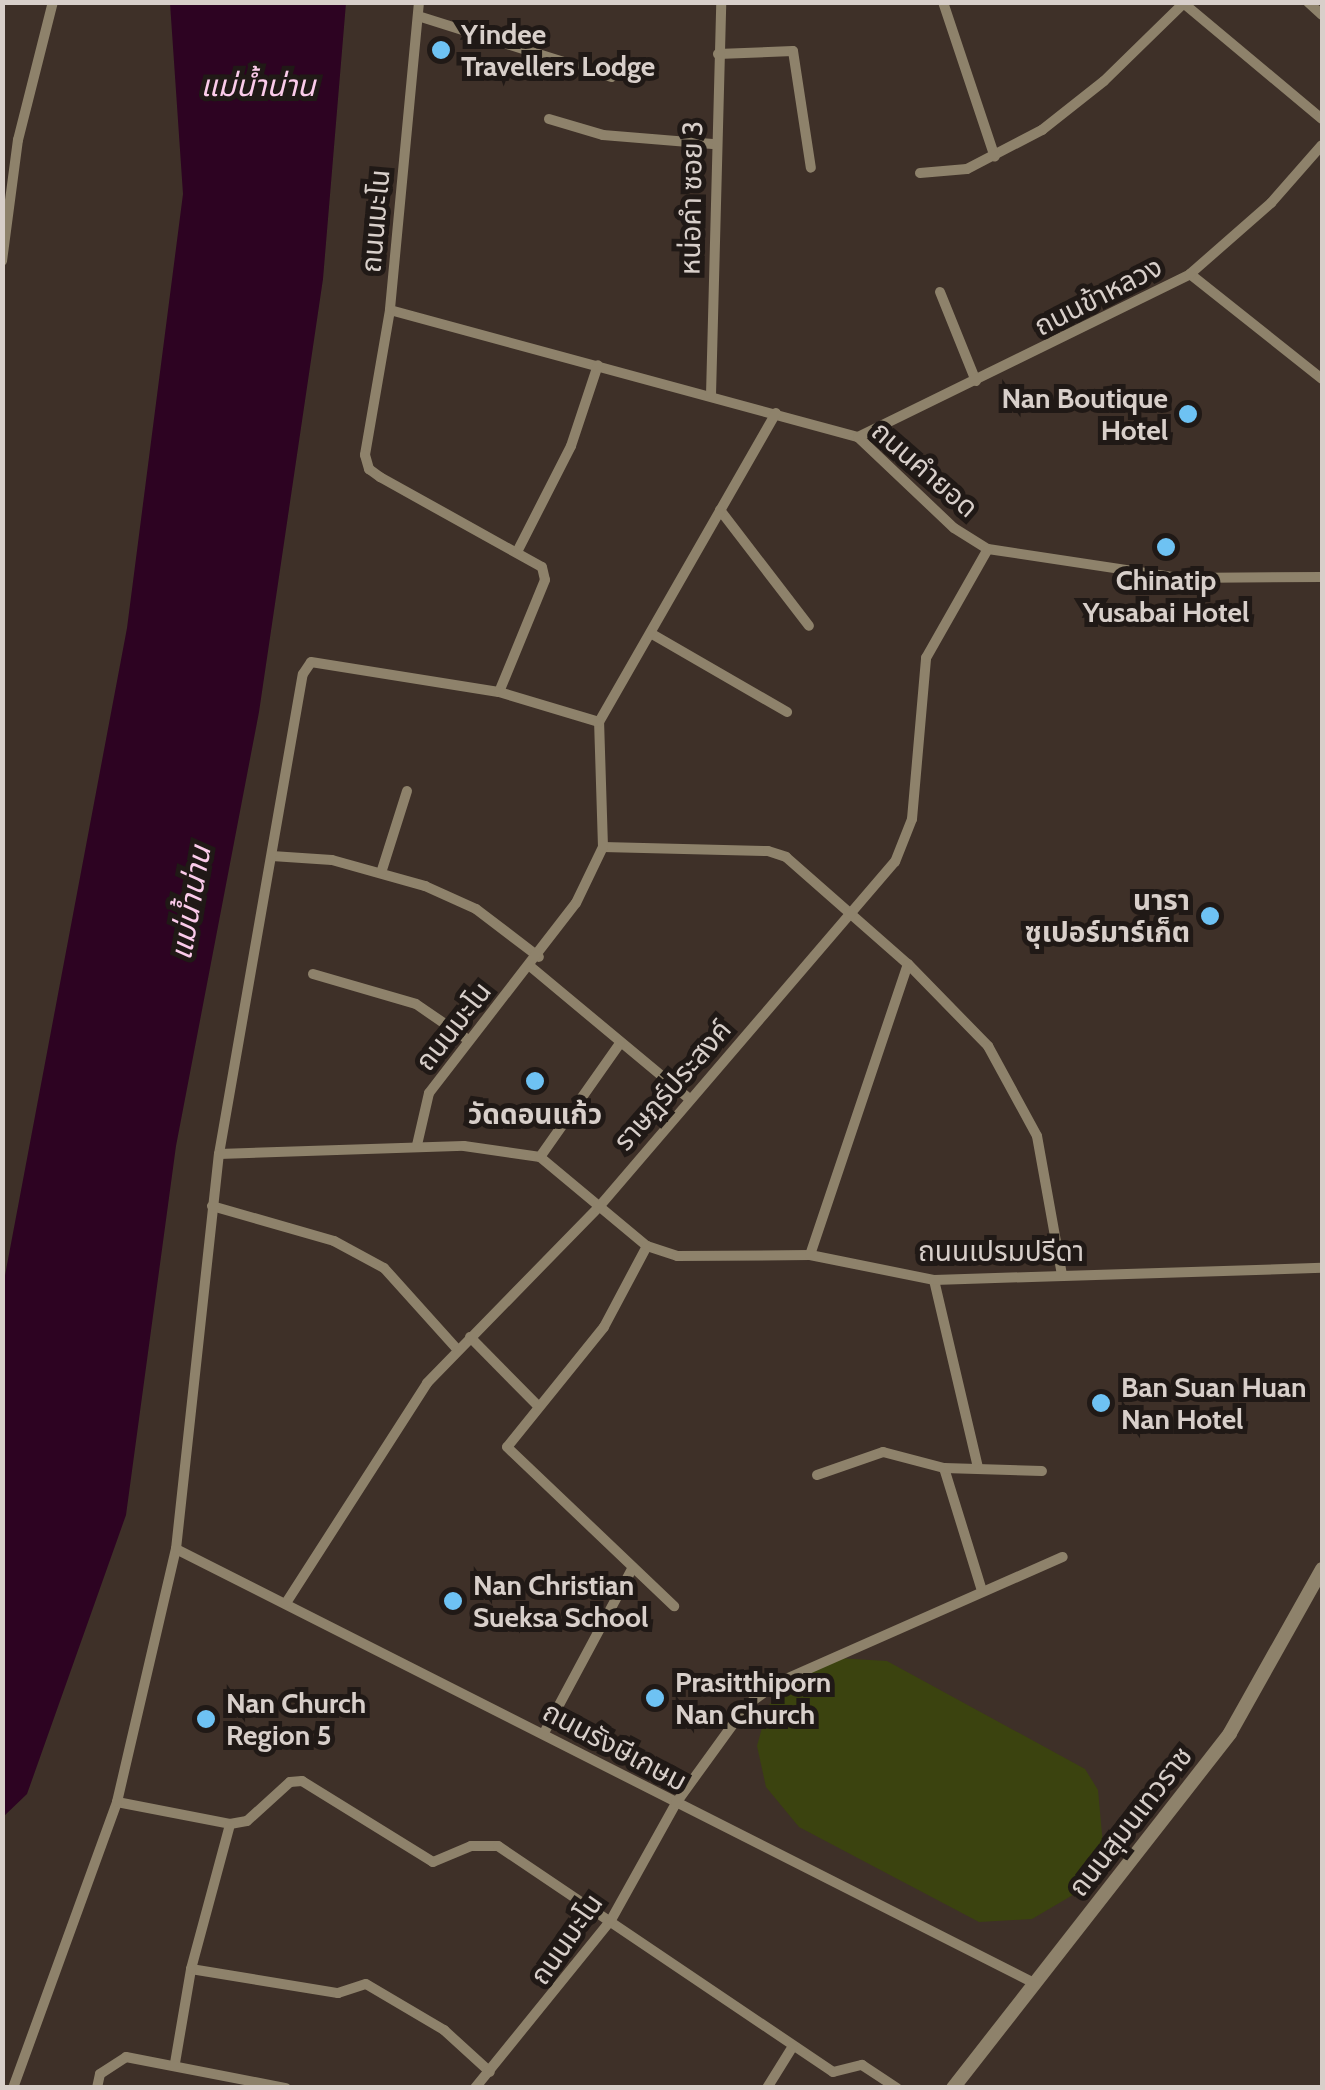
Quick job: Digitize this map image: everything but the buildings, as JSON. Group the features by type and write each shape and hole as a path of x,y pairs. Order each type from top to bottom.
{"street":[{"path":"2,261 18,140 53,2"},
{"name":"ถนนมะโน","path":"419,2 390,310 365,455 369,469 542,567 544,580 499,692"},
{"name":"หน่อคำ ซอย 3","path":"711,395 713,144 721,2"},
{"path":"943,2 996,157"},
{"path":"1308,2 1322,15"},
{"path":"920,173 966,169 996,157 1104,81 1183,3 1322,119"},
{"path":"418,16 612,76"},
{"path":"718,54 792,50 811,168"},
{"path":"549,119 603,135 713,144"},
{"name":"ถนนข้าหลวง","path":"858,437 1190,274 1271,203 1322,145"},
{"path":"1190,274 1322,378"},
{"path":"940,292 976,381"},
{"name":"ถนนคำยอด","path":"390,310 858,437 954,528 988,549 1178,578 1322,577"},
{"path":"517,552 572,446 598,365"},
{"path":"14,2088 117,1802 176,1549 219,1154 303,674 311,662 499,692 599,722 776,413"},
{"path":"720,510 809,626"},
{"name":"ราษฎร์ประสงค์","path":"286,1603 427,1383 598,1208 687,1097 856,915 896,862 912,818 926,658 988,549"},
{"path":"652,634 786,712"},
{"name":"ถนนมะโน","path":"417,1145 429,1093 467,1040 539,957 576,904 603,846 599,722"},
{"path":"381,873 407,791"},
{"path":"603,846 768,851 856,915 988,1046 1036,1136 1062,1275"},
{"path":"272,856 332,860 381,873 476,908 539,957"},
{"path":"810,1255 908,964"},
{"path":"531,967 687,1097"},
{"path":"313,974 416,1004 467,1040"},
{"path":"219,1154 417,1145 540,1156 620,1043"},
{"name":"ถนนเปรมปรีดา","path":"540,1156 647,1246 677,1256 810,1255 934,1280 1322,1268"},
{"path":"212,1206 334,1241 384,1268 457,1349"},
{"path":"647,1246 604,1327 507,1446 674,1606"},
{"path":"934,1280 978,1468"},
{"path":"470,1337 539,1407"},
{"path":"817,1475 883,1452 944,1468 1042,1471"},
{"path":"944,1468 982,1592"},
{"name":"ถนนรังษีเกษม","path":"176,1549 1034,1983"},
{"name":"ถนนมะโน","path":"475,2088 611,1920 676,1803 723,1732 779,1682 1063,1557"},
{"path":"544,1733 632,1566"},
{"name":"ถนนสุมนเทวราช","path":"953,2088 1230,1733 1322,1570"},
{"path":"117,1802 230,1824 247,1822 290,1782 302,1781 418,1857 433,1862 470,1846 498,1846 833,2072 862,2066 897,2088"},
{"path":"174,2063 190,1969 230,1824"},
{"path":"190,1969 338,1993 366,1984 444,2030 490,2072"},
{"path":"767,2088 793,2046"},
{"path":"97,2088 100,2074 126,2057 174,2063 286,2088"}],"green space":[{"path":"837,1658 887,1661 1085,1769 1098,1790 1103,1845 1078,1892 1032,1919 979,1922 799,1827 766,1787 757,1746 768,1706 795,1676"}],"water":[{"name":"แม่น้ำน่าน","path":"170,3 346,3 323,279 259,712 176,1146 126,1515 27,1794 3,1817 3,1286 127,628 183,194"}],"place":[{"name":"Yindee Travellers Lodge","path":"441,50"},
{"name":"Nan Boutique Hotel","path":"1188,414"},
{"name":"Chinatip Yusabai Hotel","path":"1166,547"},
{"name":"นารา ซุเปอร์มาร์เก็ต","path":"1210,916"},
{"name":"วัดดอนแก้ว","path":"535,1081"},
{"name":"Ban Suan Huan Nan Hotel","path":"1101,1403"},
{"name":"Nan Christian Sueksa School","path":"453,1601"},
{"name":"Prasitthiporn Nan Church","path":"655,1698"},
{"name":"Nan Church Region 5","path":"206,1719"}]}
